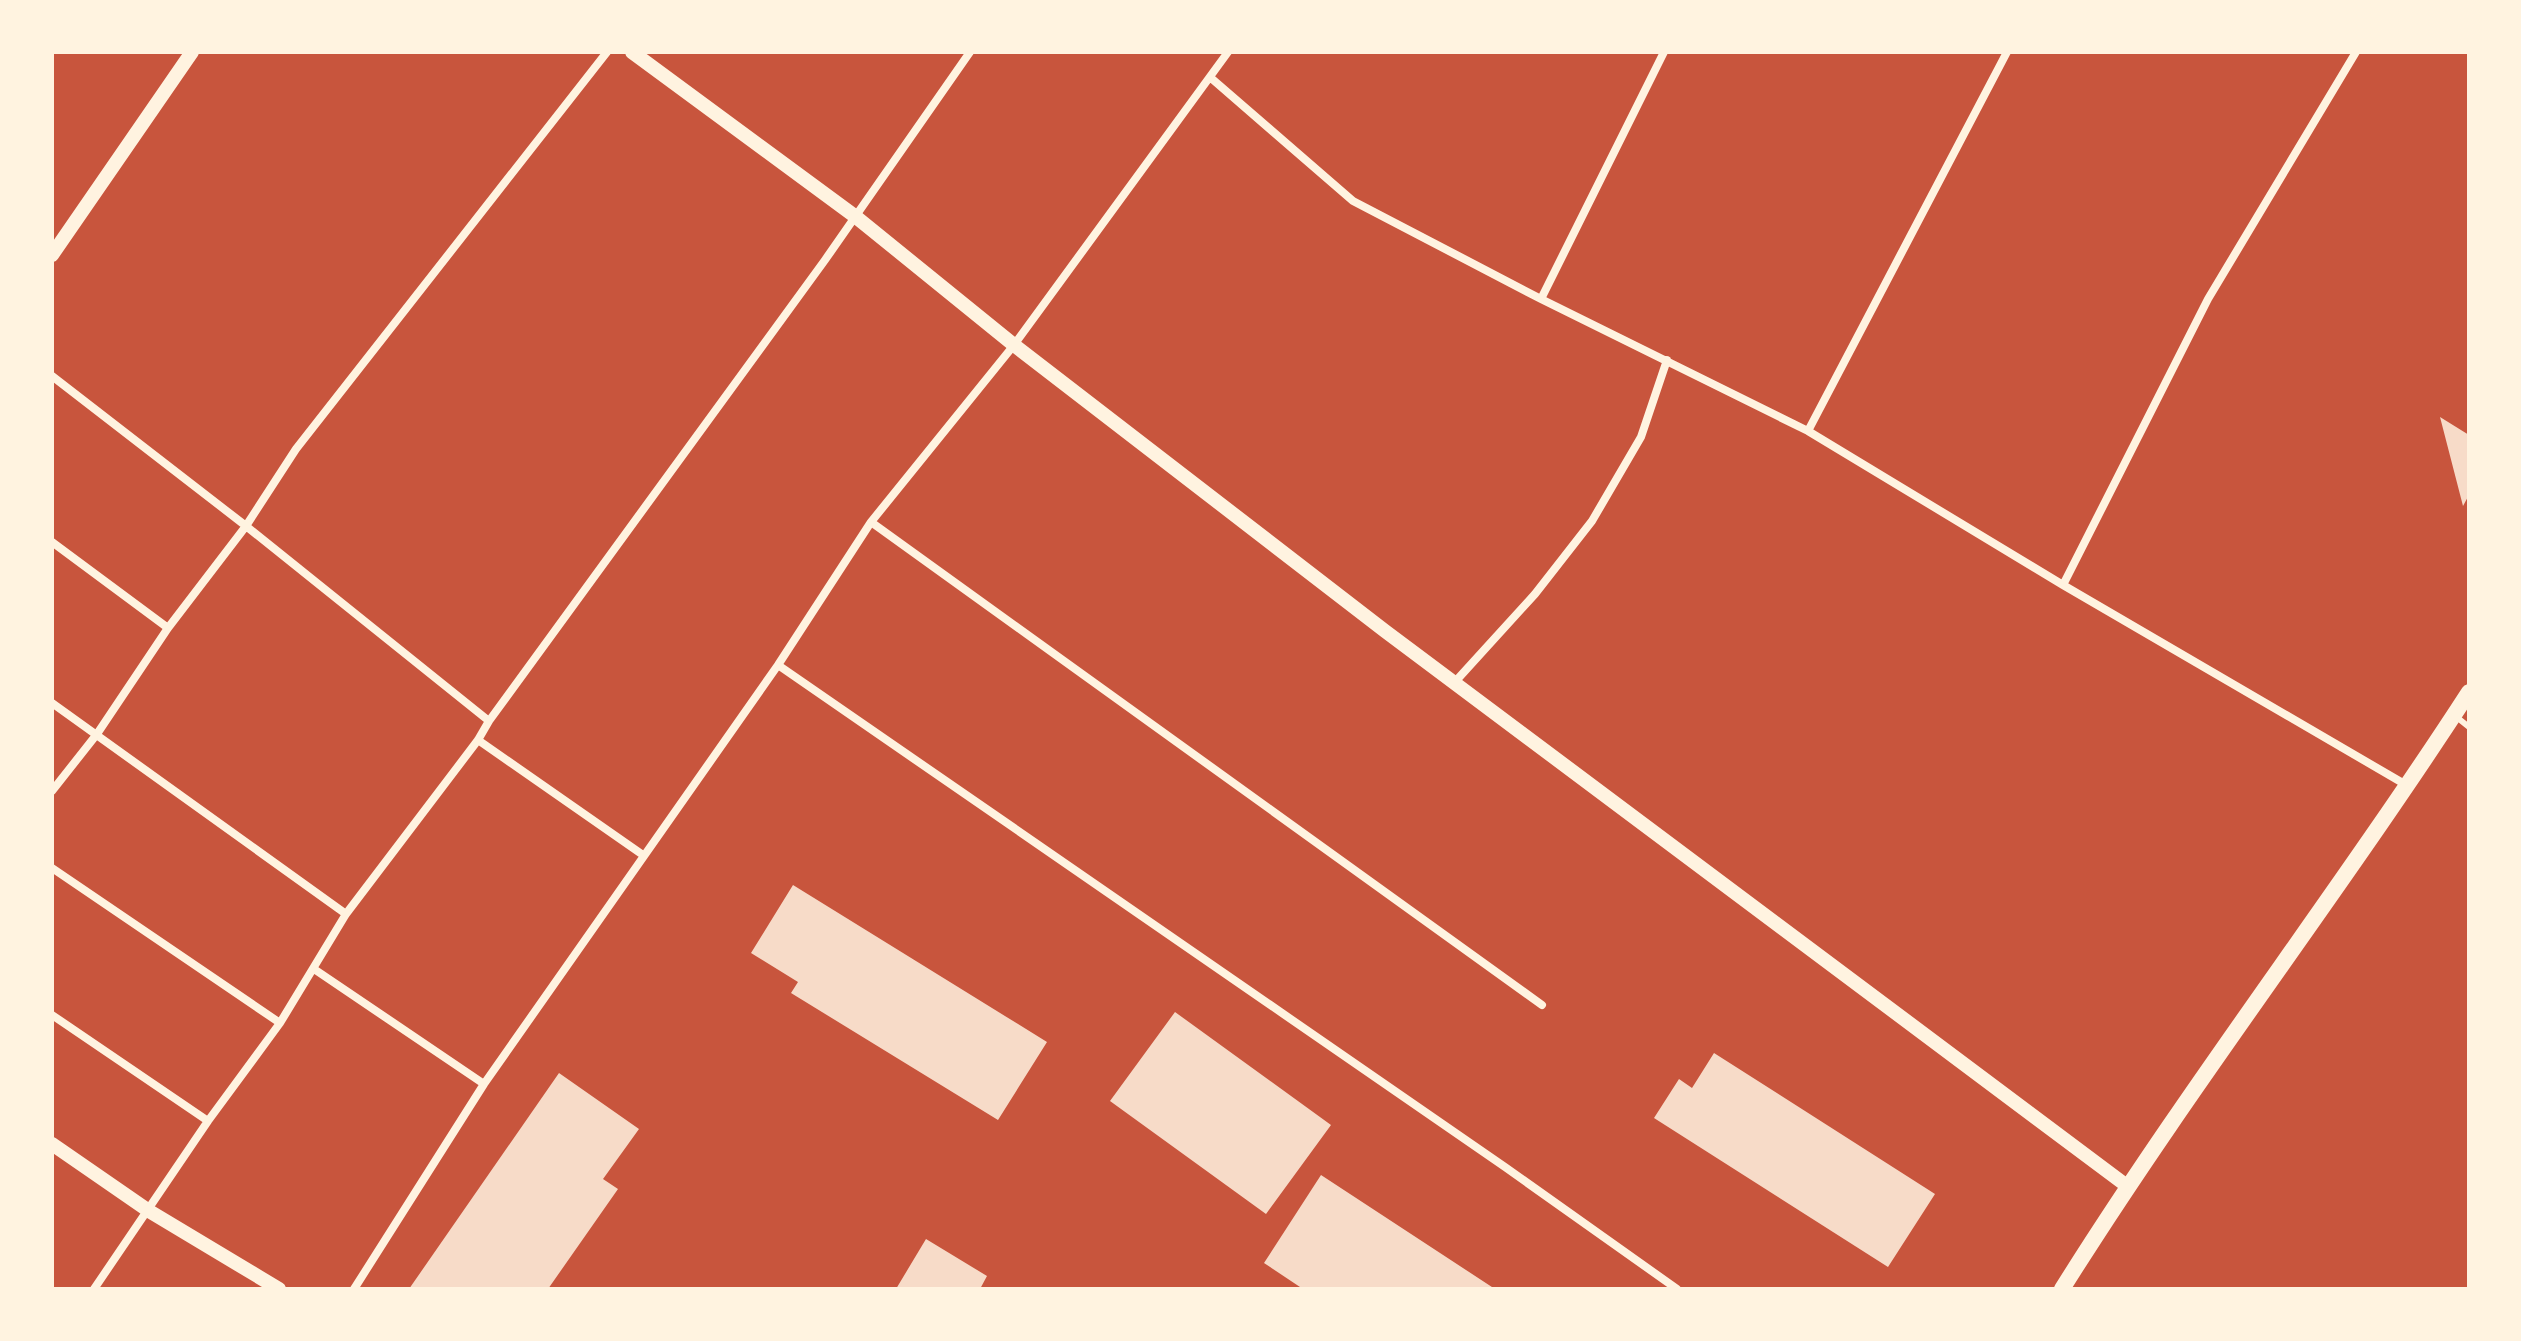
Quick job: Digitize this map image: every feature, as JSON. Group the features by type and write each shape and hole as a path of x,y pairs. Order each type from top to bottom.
{"main road":[{"path":"2062,1289 2127,1186 2408,786 2469,692"}],"street":[{"path":"52,255 192,52"},
{"path":"52,791 97,734 168,628 246,526 296,449 607,52"},
{"path":"632,52 856,217 1014,345 1454,683 2127,1186"},
{"path":"94,1289 208,1121 280,1023 346,914 478,740 856,217 970,52"},
{"path":"354,1289 484,1084 778,665 871,522 1014,345 1228,52"},
{"path":"1541,299 1664,52"},
{"path":"1808,431 2007,52"},
{"path":"2063,585 2208,299 2356,52"},
{"path":"1211,78 1353,201 1541,299 1808,431 2063,585 2408,786"},
{"path":"1454,683 1535,594 1592,521 1641,437 1667,360"},
{"path":"52,376 246,526 489,721"},
{"path":"871,522 1542,1005"},
{"path":"52,542 168,628"},
{"path":"778,665 1677,1289"},
{"path":"52,703 346,914"},
{"path":"478,740 643,855"},
{"path":"52,868 280,1023"},
{"path":"314,969 484,1084"},
{"path":"52,1015 208,1121"},
{"path":"52,1144 149,1211 279,1289"}],"lane":[{"path":"2454,715 2469,727"}],"building":[{"path":"2440,417 2469,435 2469,495 2463,506"},
{"path":"793,885 1047,1042 998,1120 791,993 798,982 751,953"},
{"path":"1175,1012 1331,1125 1266,1214 1110,1101"},
{"path":"1714,1053 1935,1194 1888,1267 1654,1118 1679,1079 1692,1088"},
{"path":"559,1073 639,1129 603,1179 618,1189 548,1289 409,1289"},
{"path":"1321,1175 1495,1289 1303,1289 1264,1263"},
{"path":"926,1239 987,1276 980,1289 896,1289"}]}
